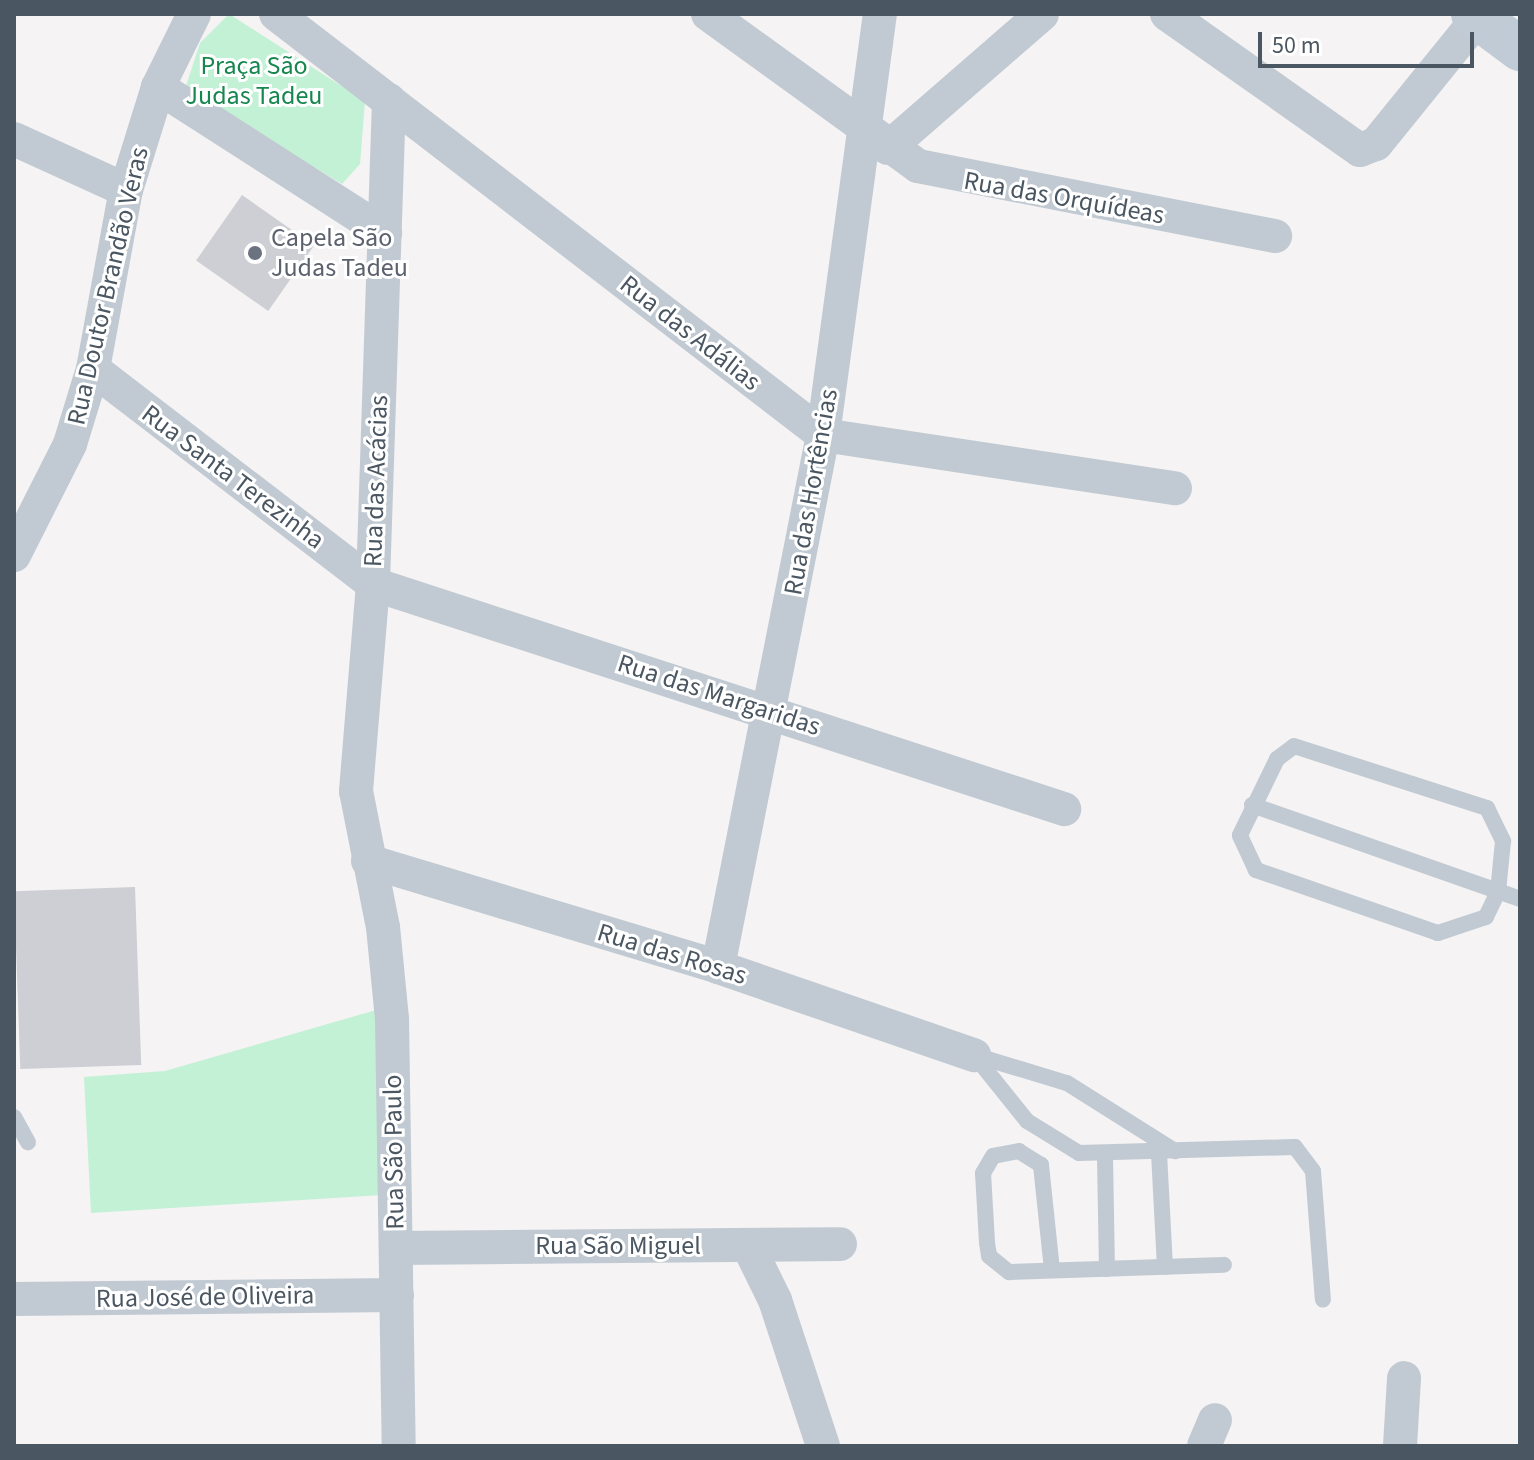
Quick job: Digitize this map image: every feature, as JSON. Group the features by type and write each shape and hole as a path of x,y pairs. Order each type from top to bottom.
{"street":[{"name":"Rua Doutor Brandão Veras","path":"14,555 70,444 93,369 126,190 158,87 194,14"},
{"name":"Rua das Adálias","path":"276,14 823,435 1175,488"},
{"name":"Rua das Orquídeas","path":"708,14 875,139 948,177 1275,236"},
{"name":"Rua das Hortências","path":"718,967 772,711 875,139 880,14"},
{"path":"875,139 1042,14"},
{"path":"1167,14 1360,150 1376,144 1476,16 1520,49"},
{"path":"158,87 385,233"},
{"name":"Rua das Acácias","path":"368,861 356,791 373,584 389,100"},
{"path":"14,139 126,190"},
{"name":"Rua Santa Terezinha","path":"93,369 373,584"},
{"name":"Rua das Margaridas","path":"373,584 772,711 1064,809"},
{"name":"Rua das Rosas","path":"368,861 718,967 974,1055"},
{"name":"Rua São Paulo","path":"368,861 383,927 392,1019 399,1446"},
{"name":"Rua São Miguel","path":"396,1248 840,1244"},
{"path":"748,1245 775,1300 823,1446"},
{"name":"Rua José de Oliveira","path":"14,1299 397,1295"},
{"path":"1400,1446 1404,1378"}],"lane":[{"path":"1294,746 1473,799 1499,824 1498,892 1486,917 1438,933 1256,870 1239,845 1252,805 1277,759 1294,746"},
{"path":"1252,805 1520,899"},
{"path":"974,1055 1067,1083 1167,1152"},
{"path":"974,1055 1027,1121 1057,1145 1105,1157 1282,1145 1305,1155 1313,1171 1323,1300"},
{"path":"14,1117 28,1142"},
{"path":"1052,1270 1041,1165 1019,1151 993,1156 983,1173 989,1256 1009,1272 1224,1265"},
{"path":"1165,1267 1167,1152"},
{"path":"1105,1157 1107,1269"}],"green space":[{"name":"Praça São Judas Tadeu","path":"229,14 365,101 360,164 342,184 185,89 200,43"},
{"path":"383,1008 382,1195 91,1213 84,1077 165,1071"}],"building":[{"name":"Capela São Judas Tadeu","path":"242,195 314,245 268,311 196,261"},
{"path":"135,887 141,1065 20,1069 14,891"}],"place":[{"name":"Capela São Judas Tadeu","path":"255,253"}]}
